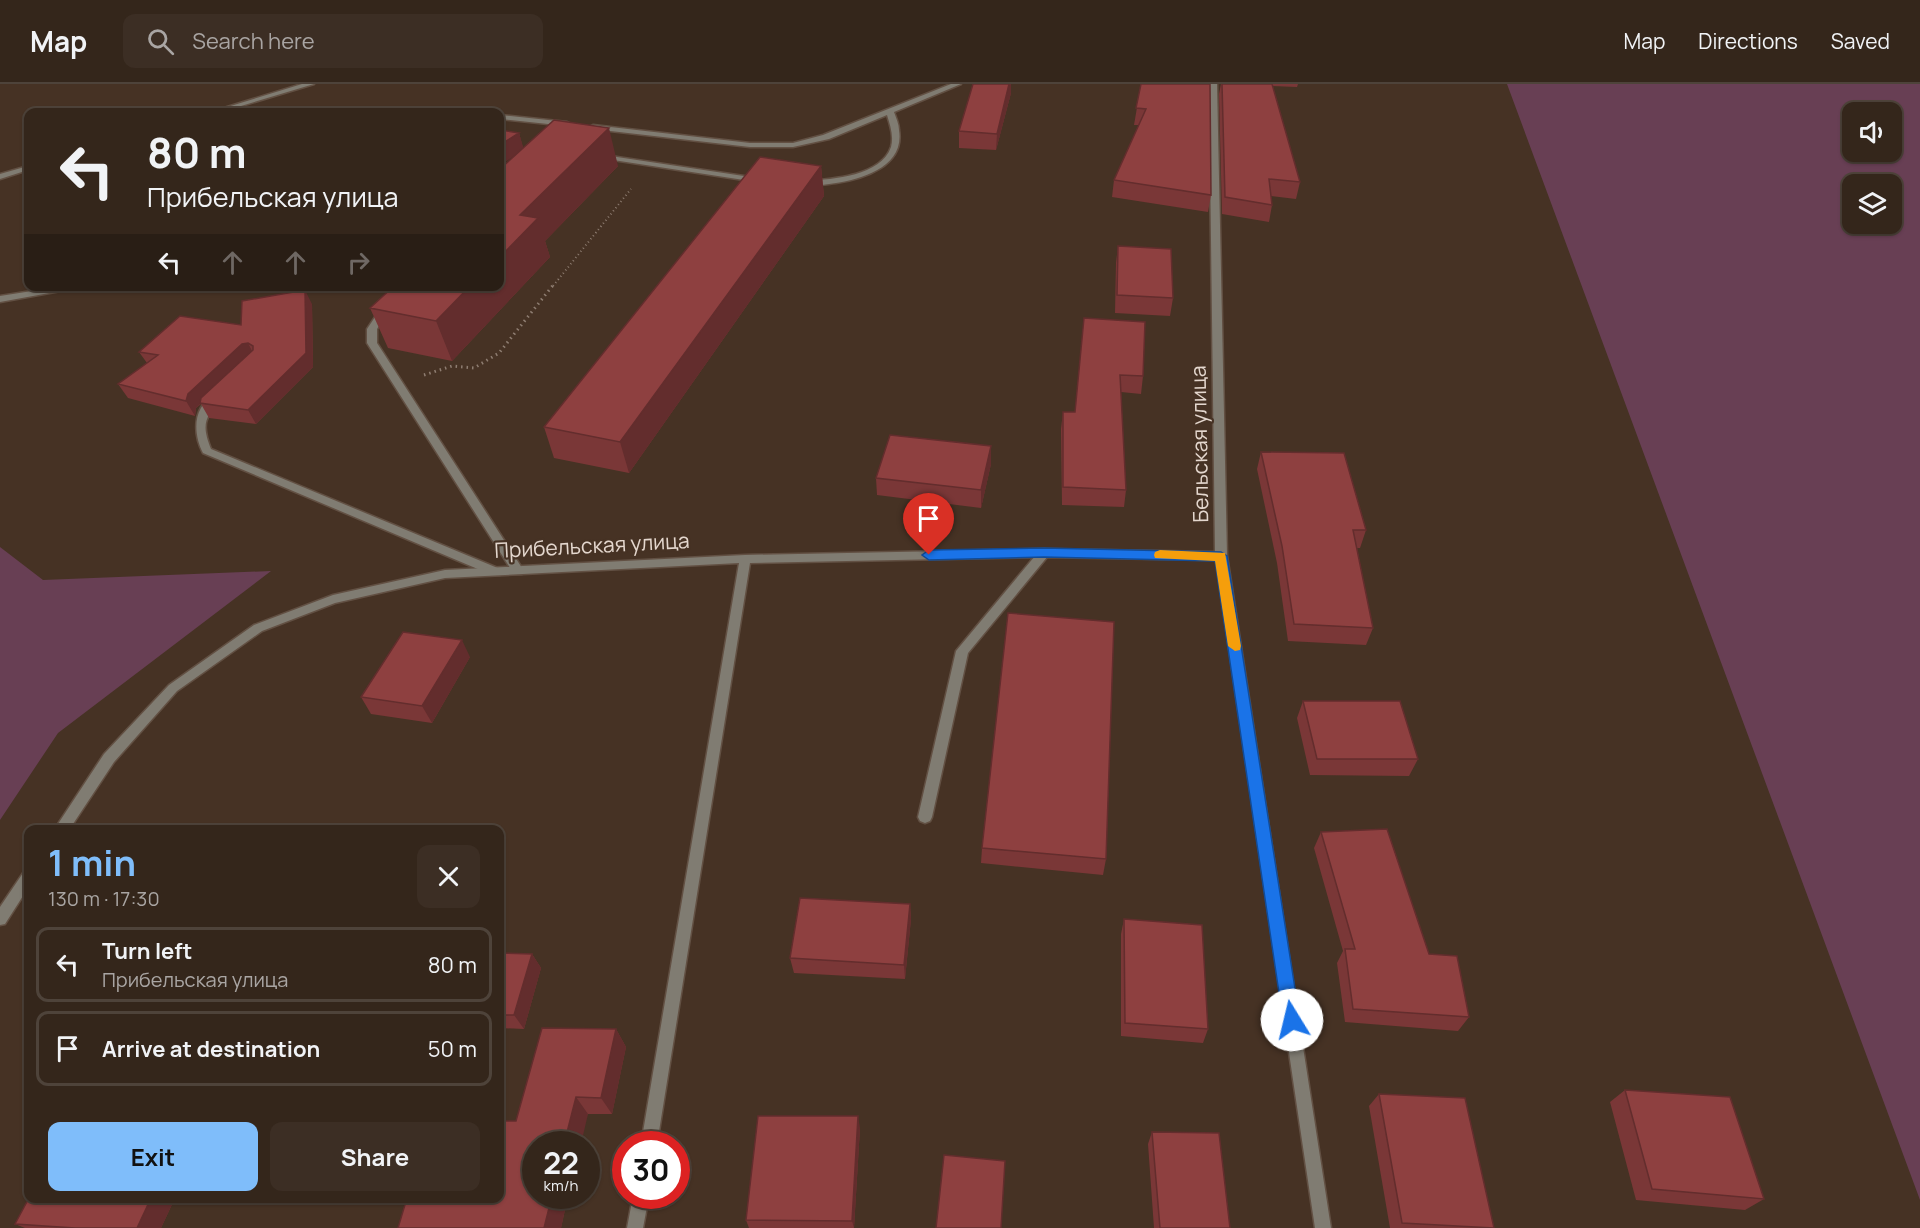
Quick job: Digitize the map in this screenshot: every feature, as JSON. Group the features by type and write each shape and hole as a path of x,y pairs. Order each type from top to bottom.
{"street":[{"path":"229,108 310,84"},
{"path":"589,127 750,145 793,145 826,137 957,84"},
{"name":"Бельская улица","path":"1213,84 1221,556 1323,1228"},
{"path":"801,183 845,180 867,174 884,164 893,151 896,141 895,122 890,111"},
{"path":"504,117 577,126"},
{"path":"595,156 769,182"},
{"path":"0,177 24,169"},
{"path":"0,299 52,291"},
{"path":"395,300 375,321 370,335 372,343 518,571"},
{"path":"229,386 204,410 199,430 207,451 496,572"},
{"path":"925,817 962,651 1044,553"},
{"name":"Прибельская улица","path":"64,825 109,758 173,688 258,628 333,599 445,574 745,559 1044,553 1221,556"},
{"path":"651,1131 745,559"},
{"path":"0,918 24,883"},
{"path":"635,1228 639,1209"}],"path":[{"path":"452,366 474,368 499,353 631,189"}],"shaded area":[{"path":"1507,84 1920,84 1920,1200"},
{"path":"0,547 43,580 271,571 58,733 0,820"}],"building":[{"path":"973,84 1009,84 997,134 959,131"},
{"path":"1141,84 1210,84 1211,195 1114,180 1146,109 1136,108"},
{"path":"1222,84 1272,84 1300,182 1269,179 1272,205 1225,197"},
{"path":"554,120 609,128 520,215 538,218 504,253 504,165"},
{"path":"504,131 519,133 504,142"},
{"path":"760,157 821,166 620,442 544,427"},
{"path":"1118,246 1171,249 1173,298 1117,295"},
{"path":"305,291 306,353 248,410 200,403 201,398 253,350 253,346 248,343 242,344 188,394 186,401 118,384 158,355 139,352 180,316 241,325 242,301"},
{"path":"389,291 465,291 436,321 370,308"},
{"path":"1084,318 1145,322 1143,376 1120,375 1126,490 1063,487 1063,412 1075,412"},
{"path":"890,435 991,446 981,490 876,478"},
{"path":"1261,452 1344,453 1366,530 1353,530 1373,628 1294,624 1282,546"},
{"path":"1008,613 1114,622 1106,859 982,848"},
{"path":"403,632 462,640 422,706 361,697"},
{"path":"1303,701 1400,701 1418,759 1317,759"},
{"path":"1387,829 1429,954 1457,956 1469,1017 1353,1009 1345,949 1355,949 1321,832"},
{"path":"800,898 910,904 904,965 790,958"},
{"path":"1124,919 1202,925 1208,1029 1125,1023"},
{"path":"504,953 532,954 514,1015 504,1015"},
{"path":"542,1028 616,1029 601,1098 576,1097 567,1131 522,1131 522,1209 549,1209 544,1228 398,1228 406,1203 504,1203 504,1121 516,1121"},
{"path":"1625,1090 1730,1097 1764,1199 1652,1189"},
{"path":"1379,1094 1465,1098 1494,1228 1402,1223"},
{"path":"758,1116 858,1116 852,1221 746,1220"},
{"path":"1152,1132 1219,1133 1230,1228 1160,1228"},
{"path":"944,1155 1005,1161 1001,1228 936,1228"},
{"path":"26,1203 149,1203 137,1228 75,1228 15,1224"}],"slow traffic":[{"path":"1160,555 1221,556 1235,646"}],"route":[{"path":"929,555 1044,553 1221,556 1292,1020"}]}
